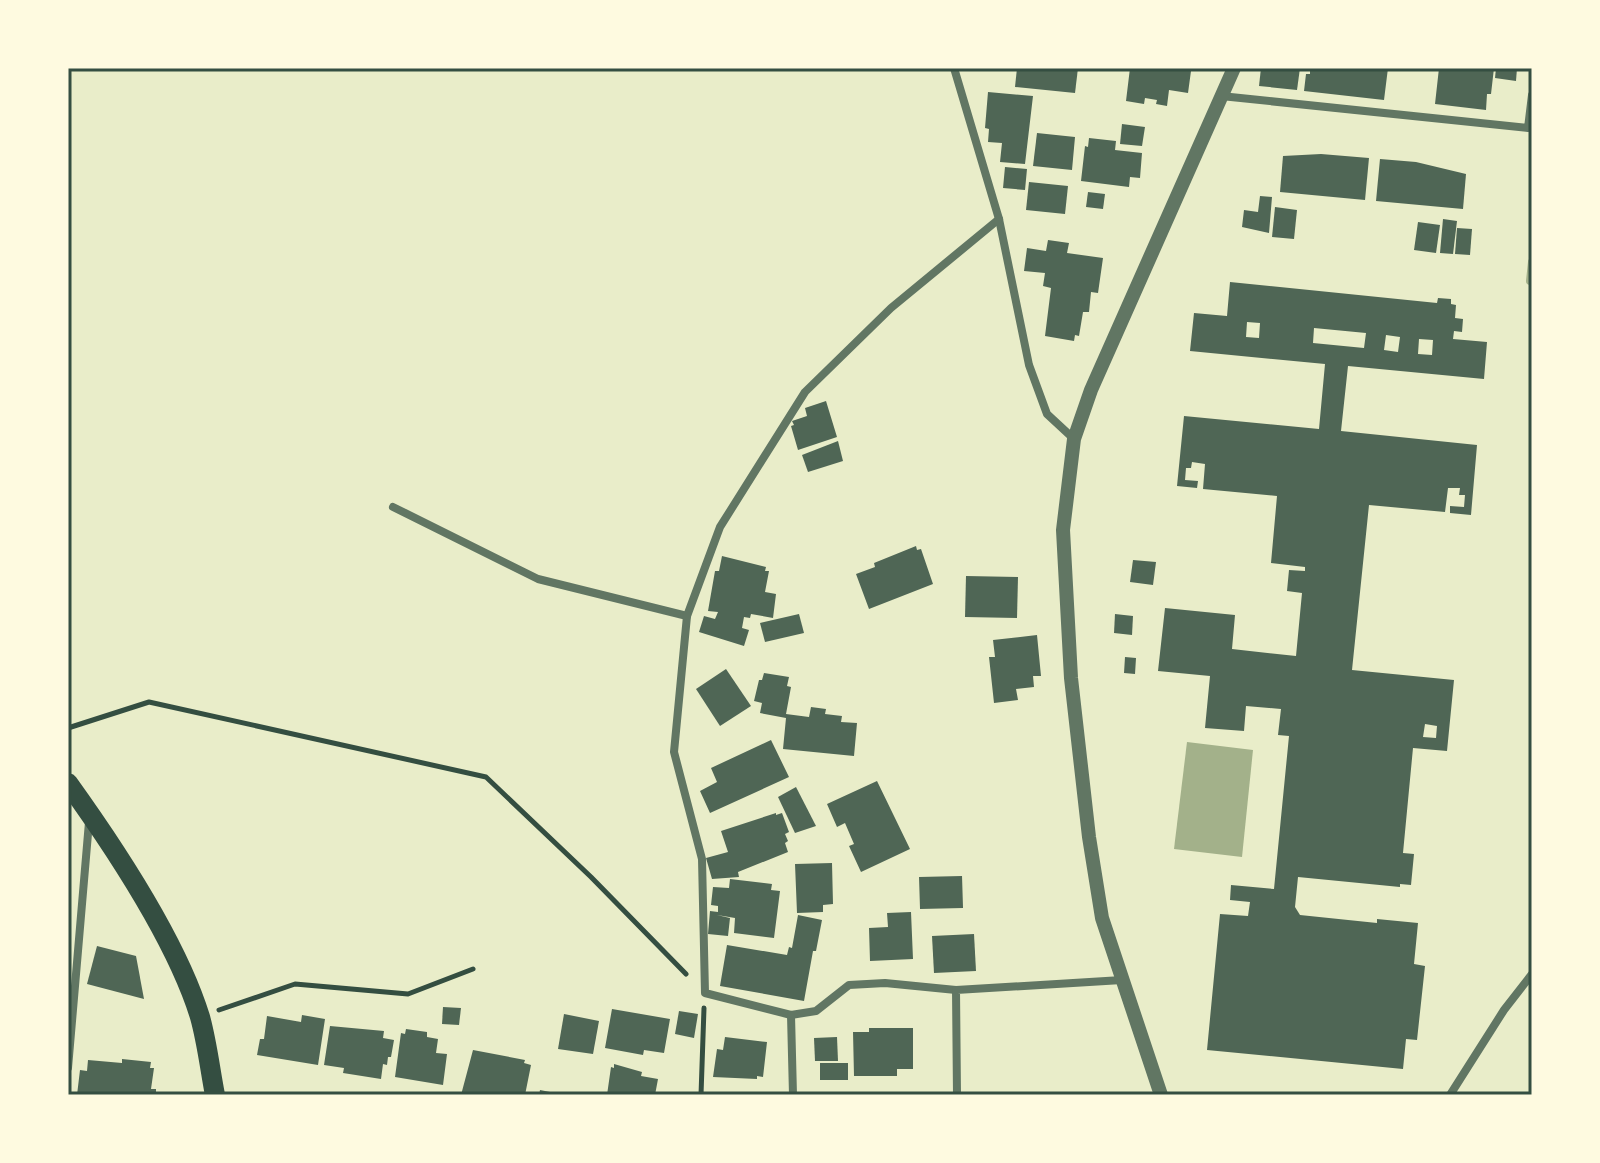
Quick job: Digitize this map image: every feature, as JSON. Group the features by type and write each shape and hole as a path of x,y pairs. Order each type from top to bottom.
{"main road":[{"path":"68,783 90,813 157,923 181,970 200,1017 215,1095"}],"street":[{"path":"954,68 999,219 1029,365 1047,414 1074,439"},
{"path":"1161,1095 1100,904 1089,837 1070,662 1063,530 1074,439 1091,390 1234,68"},
{"path":"1221,96 1528,128 1532,95"},
{"path":"999,219 891,308 805,392 720,527 687,616 674,752 702,859 705,993 791,1015 816,1011 849,985 885,983 956,990 1122,980"},
{"path":"393,507 538,579 687,616"},
{"path":"68,1068 90,813"},
{"path":"1450,1095 1504,1010 1532,974"},
{"path":"956,990 957,1095"},
{"path":"791,1015 793,1095"}],"path":[{"path":"68,728 149,702 486,777 591,877 705,993 701,1095"},
{"path":"200,1017 295,984 408,994 473,969"}],"shaded area":[{"path":"1187,742 1253,750 1242,857 1174,849"}],"building":[{"path":"1017,68 1078,68 1075,93 1015,87"},
{"path":"1130,68 1191,71 1188,93 1169,90 1167,106 1145,98 1144,104 1126,101"},
{"path":"1261,68 1300,68 1297,90 1259,86"},
{"path":"1310,68 1388,68 1384,100 1304,91"},
{"path":"1439,68 1494,68 1486,110 1435,104"},
{"path":"1496,68 1517,68 1516,81 1495,78"},
{"path":"988,92 1033,96 1025,164 1000,162 1002,143 988,142 989,129 985,128"},
{"path":"1122,124 1145,127 1142,146 1120,144"},
{"path":"1037,133 1075,137 1072,170 1033,166"},
{"path":"1089,138 1116,141 1115,150 1142,153 1140,178 1130,177 1129,187 1081,181 1085,146 1088,147"},
{"path":"1321,154 1369,158 1365,200 1280,192 1283,156"},
{"path":"1380,159 1416,162 1466,174 1463,209 1376,201"},
{"path":"1005,167 1027,169 1025,190 1003,188"},
{"path":"1029,182 1068,186 1065,214 1026,210"},
{"path":"1088,192 1105,194 1103,209 1086,207"},
{"path":"1260,196 1272,197 1269,233 1242,227 1244,210 1258,212"},
{"path":"1275,207 1297,210 1294,239 1272,237"},
{"path":"1443,219 1457,221 1453,254 1440,253"},
{"path":"1418,222 1440,225 1436,253 1414,250"},
{"path":"1457,228 1472,229 1470,255 1455,254"},
{"path":"1048,240 1069,243 1067,253 1103,258 1098,293 1091,292 1089,312 1083,312 1079,336 1075,335 1074,341 1045,336 1051,288 1043,286 1045,273 1024,271 1027,248 1046,251"},
{"path":"1230,282 1437,303 1438,298 1451,299 1451,304 1456,305 1455,318 1463,319 1462,332 1454,331 1453,339 1487,342 1484,379 1348,366 1341,431 1477,445 1471,515 1450,513 1450,506 1464,507 1465,495 1459,495 1460,488 1448,488 1445,512 1369,505 1352,670 1454,680 1447,751 1413,748 1403,853 1414,854 1411,885 1400,884 1400,887 1298,877 1295,907 1300,915 1377,923 1377,919 1418,923 1414,964 1425,966 1417,1040 1406,1039 1403,1069 1207,1050 1220,914 1248,916 1250,902 1230,900 1231,885 1274,889 1289,736 1278,735 1281,709 1246,706 1244,731 1205,728 1210,676 1158,671 1165,608 1235,615 1232,649 1296,656 1302,593 1287,591 1289,570 1305,571 1305,567 1271,563 1277,496 1203,489 1205,464 1192,462 1191,468 1186,468 1185,480 1198,481 1197,488 1177,486 1184,416 1319,429 1325,364 1190,351 1194,313 1227,316","holes":["1247,322 1260,323 1259,338 1246,337","1314,328 1366,333 1364,348 1313,343","1386,335 1400,337 1398,352 1384,350","1419,339 1433,340 1432,355 1418,354","1425,724 1437,726 1436,738 1423,737"]},
{"path":"826,401 837,437 798,450 792,421 807,416 805,408"},
{"path":"838,441 843,461 808,472 802,455"},
{"path":"916,546 917,550 921,549 933,584 869,609 856,574"},
{"path":"722,556 766,567 765,571 769,571 765,592 776,594 773,618 751,614 750,618 744,617 742,628 749,630 744,646 699,632 704,616 715,619 718,612 708,611 715,571 719,571"},
{"path":"1133,560 1156,562 1153,585 1130,582"},
{"path":"966,576 1018,577 1017,618 965,617"},
{"path":"799,614 804,633 765,642 760,623"},
{"path":"1115,614 1133,616 1132,635 1114,633"},
{"path":"1037,635 1041,676 1033,676 1034,687 1016,689 1018,700 994,703 989,657 995,657 993,640"},
{"path":"1125,657 1136,658 1135,674 1124,673"},
{"path":"726,669 751,706 720,726 696,689"},
{"path":"764,673 789,677 787,686 791,687 786,714 809,717 811,707 826,709 825,714 842,716 841,722 857,723 854,756 783,749 786,718 760,713 762,703 754,701"},
{"path":"771,740 789,777 710,813 700,791 717,782 711,768"},
{"path":"877,781 910,849 861,872 849,846 854,844 845,823 837,827 827,804"},
{"path":"796,787 816,826 795,833 778,797"},
{"path":"782,813 789,832 785,834 788,852 738,872 739,877 712,879 706,858 728,852 721,831"},
{"path":"832,863 833,904 823,905 823,912 797,913 795,864"},
{"path":"962,876 963,908 920,909 919,877"},
{"path":"730,879 772,884 771,890 780,891 774,938 734,933 735,918 717,915 730,918 728,936 708,934 710,911 718,912 718,906 711,905 713,887 729,888"},
{"path":"911,912 913,959 870,961 869,928 888,927 887,913"},
{"path":"798,915 822,920 804,1001 720,986 727,945 787,955 789,947 792,948"},
{"path":"974,934 976,971 934,973 932,936"},
{"path":"97,946 136,956 144,999 87,984"},
{"path":"443,1007 461,1008 459,1025 442,1024"},
{"path":"612,1009 670,1019 664,1053 644,1050 643,1055 605,1048"},
{"path":"679,1011 698,1014 694,1038 675,1034"},
{"path":"564,1014 599,1021 593,1054 558,1049"},
{"path":"302,1015 325,1019 318,1065 257,1055 260,1039 264,1039 267,1016 301,1022"},
{"path":"330,1026 384,1031 383,1038 394,1040 391,1057 388,1057 387,1065 383,1064 381,1079 343,1073 344,1068 324,1065"},
{"path":"869,1028 913,1028 913,1069 897,1069 897,1076 854,1076 853,1032 869,1032"},
{"path":"406,1029 427,1032 427,1037 438,1039 436,1053 447,1054 443,1085 395,1077 401,1033 405,1034"},
{"path":"725,1037 767,1042 763,1077 713,1077 717,1049 723,1050"},
{"path":"837,1037 838,1061 815,1061 814,1038"},
{"path":"473,1050 525,1060 524,1063 531,1065 525,1095 461,1095"},
{"path":"122,1059 151,1062 150,1068 154,1068 151,1089 156,1089 156,1095 77,1095 80,1070 87,1071 88,1060 122,1063"},
{"path":"820,1063 848,1063 848,1080 820,1080"},
{"path":"614,1064 642,1072 641,1076 658,1079 655,1095 607,1095"},
{"path":"540,1090 560,1094 560,1095 539,1095"}],"waterway":[{"path":"1530,281 1532,262"}]}
